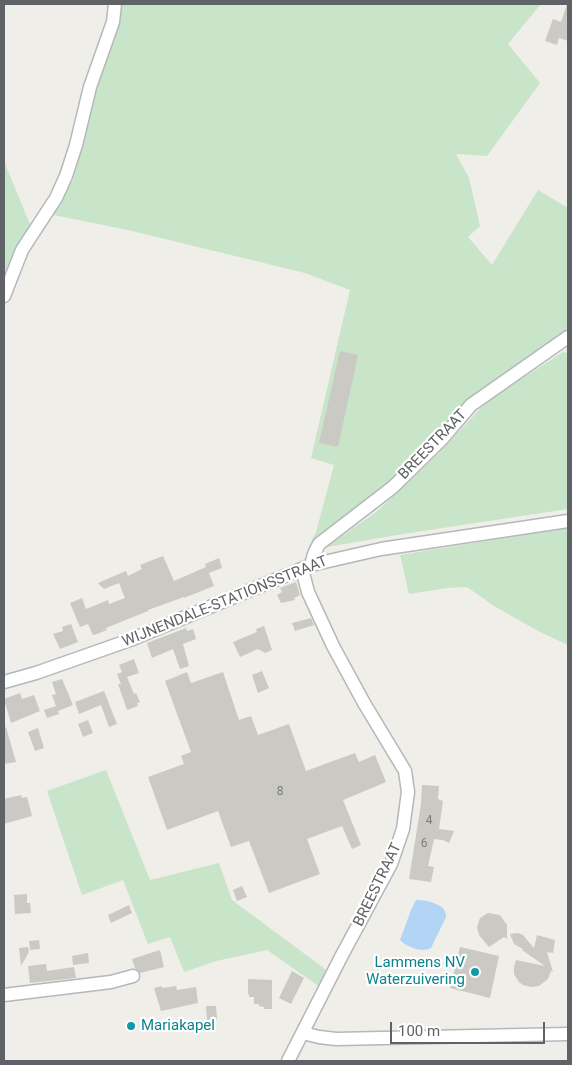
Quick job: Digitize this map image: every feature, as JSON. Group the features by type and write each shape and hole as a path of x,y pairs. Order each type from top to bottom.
{"street":[{"path":"4,296 22,250 56,198 66,176 76,145 90,87 113,22 115,4"},
{"name":"BREESTRAAT","path":"288,1061 391,864 403,828 408,792 405,771 333,646 308,592 307,567 320,544 394,487 441,440 471,406 568,337"},
{"name":"WIJNENDALE-STATIONSSTRAAT","path":"4,682 36,673 130,640 307,567 381,549 568,521"},
{"path":"4,994 111,982 133,976"},
{"path":"303,1033 319,1037 336,1038 568,1034"}],"green space":[{"path":"120,4 541,4 508,44 540,83 487,156 456,154 469,178 480,226 468,237 492,265 538,190 568,208 568,332 474,396 388,482 308,548 316,532 334,465 311,458 350,290 305,273 128,230 49,214 73,180 100,77 119,23"},
{"path":"4,161 31,227 4,287"},
{"path":"563,352 568,353 568,509 327,547 376,512 439,453 480,409 495,396"},
{"path":"568,528 568,645 538,631 494,606 467,587 409,594 400,555"},
{"path":"106,770 150,880 219,863 232,900 329,972 320,987 267,950 216,961 184,972 170,937 148,944 123,880 82,895 47,791"}],"water":[{"path":"416,900 440,906 446,917 431,948 423,950 406,945 400,940"}],"building":[{"path":"567,4 568,41 559,38 557,45 545,41 553,19 561,22"},
{"path":"340,351 358,355 338,447 319,443"},
{"path":"163,556 174,581 206,567 205,564 219,558 222,568 209,573 214,586 148,610 106,628 107,630 97,634 93,635 88,624 80,627 70,603 82,598 86,609 108,600 109,604 125,598 119,583 104,589 98,583 126,571 128,576 142,569 140,565"},
{"path":"296,582 300,595 294,598 295,600 281,603 277,595 282,592 280,588"},
{"path":"311,618 314,625 295,631 292,623"},
{"path":"71,624 78,642 60,649 53,634 63,631 62,627"},
{"path":"264,626 272,650 265,653 258,649 240,657 233,642 257,632 256,629"},
{"path":"186,628 187,631 193,629 196,639 183,644 189,666 180,669 173,649 152,658 147,643"},
{"path":"134,659 139,673 127,677 134,694 136,693 140,702 137,703 138,706 127,710 118,684 121,684 117,674 122,672 119,665"},
{"path":"262,671 269,688 258,693 252,675"},
{"path":"187,672 191,683 223,672 239,720 251,716 258,735 289,724 306,771 355,753 359,762 375,755 386,782 343,800 361,845 352,849 342,826 307,839 320,874 269,893 249,841 231,847 218,811 167,830 148,777 184,764 181,756 191,752 165,681"},
{"path":"62,679 73,705 58,711 59,714 47,718 44,710 56,706 52,695 56,694 52,682"},
{"path":"104,691 117,724 109,727 101,705 79,714 75,702"},
{"path":"20,693 22,699 34,695 40,711 11,723 4,699"},
{"path":"88,720 93,733 83,737 78,724"},
{"path":"6,727 16,762 4,764 4,728"},
{"path":"38,728 44,748 35,751 28,732"},
{"path":"422,785 439,786 438,799 443,801 439,829 454,831 449,843 434,839 428,866 434,867 431,882 409,879 421,804"},
{"path":"21,795 22,798 27,797 32,816 4,824 4,799"},
{"path":"242,886 247,897 237,901 233,890"},
{"path":"27,894 27,903 30,903 31,913 15,914 14,895"},
{"path":"129,905 132,913 111,923 108,915"},
{"path":"488,913 500,915 507,925 507,939 504,937 489,947 479,935 477,927 480,918"},
{"path":"518,933 523,935 534,948 537,935 555,940 553,953 547,952 553,972 551,971 548,979 539,986 523,985 514,974 516,960 545,966 514,944 510,934"},
{"path":"39,940 40,949 30,950 29,941"},
{"path":"28,947 29,952 21,966 19,948"},
{"name":"Lammens NV Waterzuivering","path":"460,947 499,956 490,998 450,988"},
{"path":"160,950 164,967 140,973 135,968 132,959"},
{"path":"88,953 89,963 73,965 72,956"},
{"path":"46,964 47,971 74,967 76,978 30,983 28,966"},
{"path":"292,971 304,978 291,1004 279,998"},
{"path":"248,979 272,980 272,1009 264,1009 259,1004 254,1004 254,997 249,997 248,994"},
{"path":"162,986 162,988 176,986 177,990 196,987 198,1003 161,1011 154,988"},
{"path":"206,1006 216,1006 217,1019 207,1020"}],"place":[{"name":"Lammens NV Waterzuivering","path":"475,972"},
{"name":"Mariakapel","path":"131,1026"}]}
